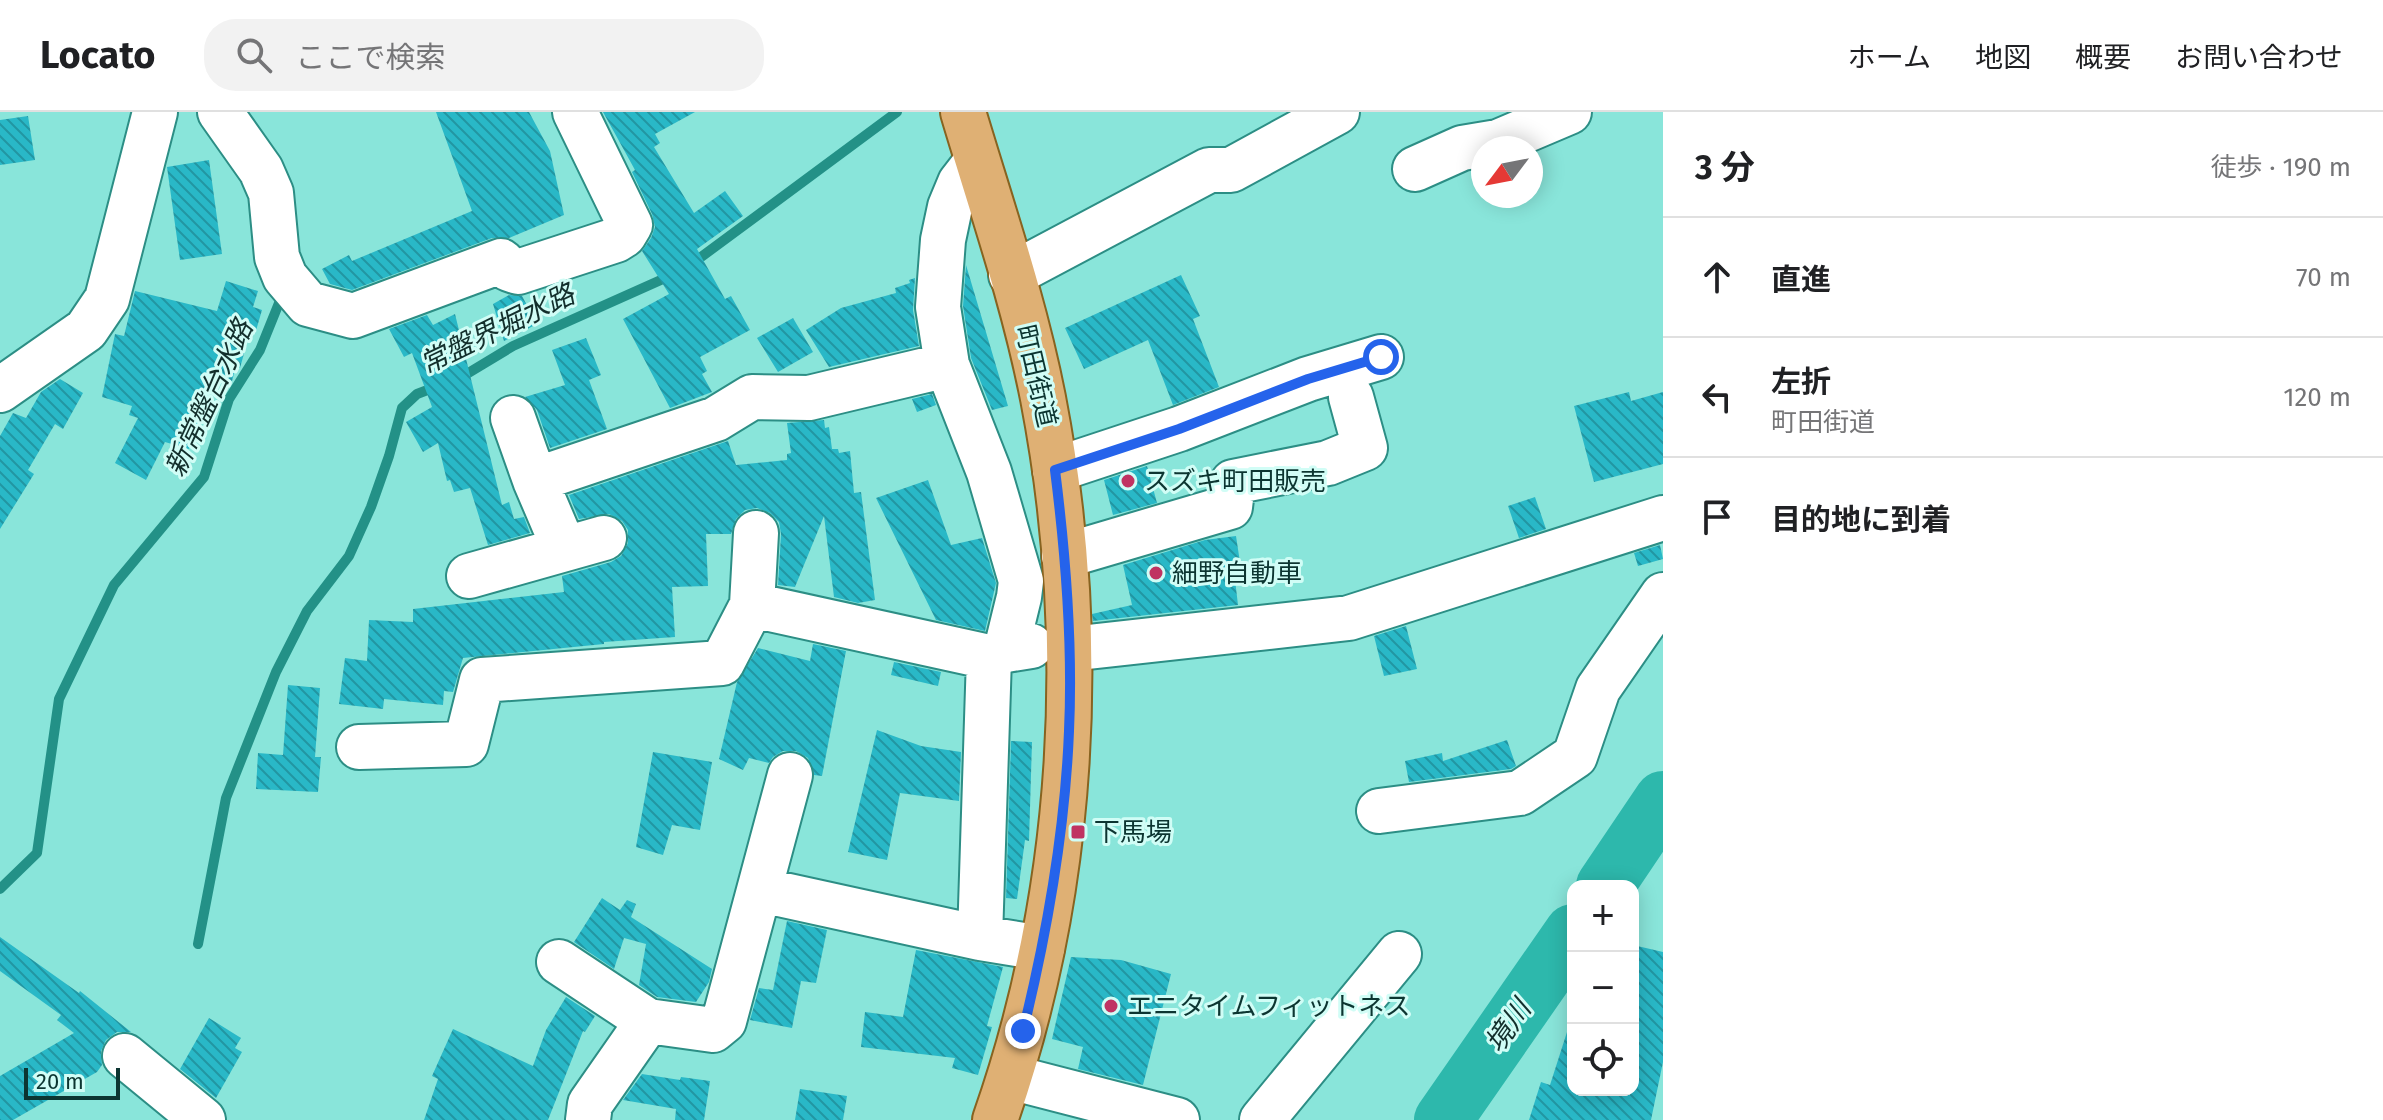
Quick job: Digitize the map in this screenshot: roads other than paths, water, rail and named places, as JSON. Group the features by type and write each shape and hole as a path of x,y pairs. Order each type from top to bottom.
{"main road":[{"name":"町田街道","path":"963,112 1034,357 1055,470 1070,645 1069,732 1064,791 1042,948 1010,1077 995,1120"}],"street":[{"path":"0,390 86,330 107,299 155,112"},
{"path":"220,112 261,170 271,193 277,257 285,277 308,304 353,316 501,261 518,272 624,235 630,225 575,112"},
{"path":"1011,275 1209,170 1231,170 1337,112"},
{"path":"1438,169 1462,148 1498,142 1551,115"},
{"path":"977,161 956,192 943,240 938,307 947,365 989,472 1021,581 1019,597 998,653 980,938"},
{"path":"1055,470 1179,429 1308,379 1381,357"},
{"path":"535,480 716,419 752,397 809,398 947,365"},
{"path":"1064,556 1230,507 1233,482 1328,463 1365,448 1351,397"},
{"path":"469,576 584,543 535,480 513,418"},
{"path":"752,605 998,653 1349,618 1663,518"},
{"path":"359,747 466,744 482,680 722,663 752,605 756,533"},
{"path":"1379,811 1520,793 1575,756 1598,689 1663,595"},
{"path":"559,962 648,1021 713,1030 724,1021 790,775"},
{"path":"761,890 980,938 1042,948"},
{"path":"1262,1120 1399,954"},
{"path":"588,1120 590,1104 648,1021"},
{"path":"125,1056 203,1120"},
{"path":"1010,1077 1177,1120"}],"waterway":[{"name":"常盤界堀水路","path":"693,263 897,112"},
{"name":"常盤界堀水路","path":"460,378 513,346 672,275"},
{"name":"新常盤台水路","path":"0,889 37,853 59,699 114,585 204,477 229,399 260,350 279,303"},
{"name":"常盤界堀水路","path":"198,944 226,798 276,672 307,611 349,556 371,507 402,408 417,394 438,386"},
{"name":"境川","path":"1609,880 1663,800"},
{"name":"境川","path":"1443,1120 1567,942"}],"place":[{"name":"スズキ町田販売","path":"1128,481"},
{"name":"細野自動車","path":"1156,573"},
{"name":"下馬場","path":"1078,832"},
{"name":"エニタイムフィットネス","path":"1111,1006"}]}
